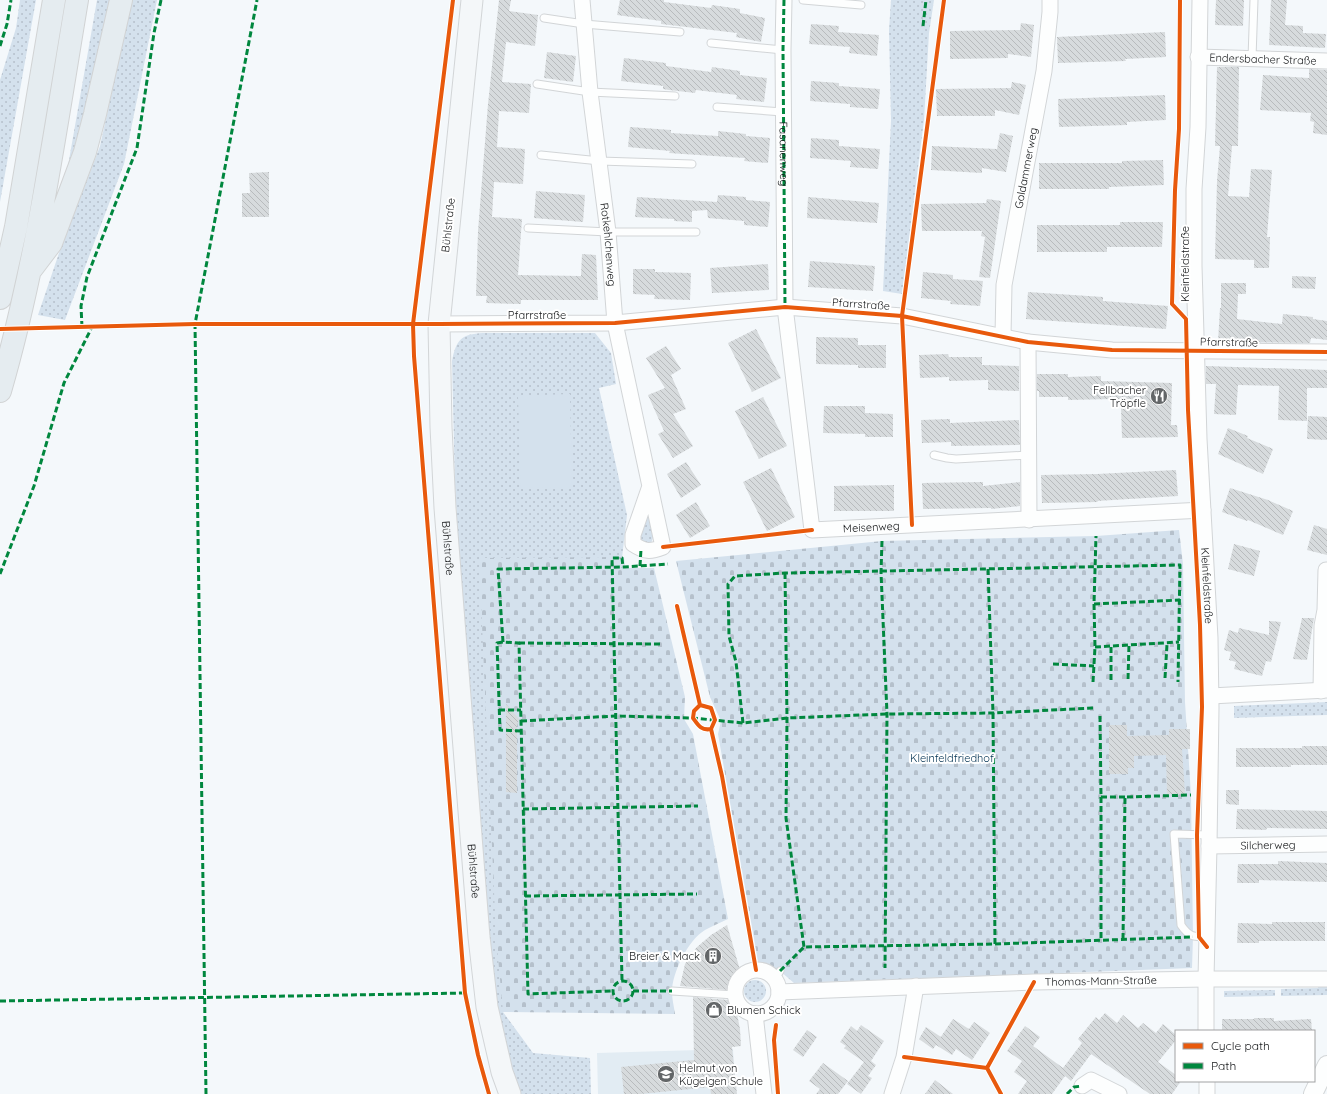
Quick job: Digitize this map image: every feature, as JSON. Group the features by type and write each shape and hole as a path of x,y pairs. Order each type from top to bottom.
{"highway":[{"path":"0,298 18,212 54,0"},
{"path":"0,391 30,270 42,210 77,0"},
{"path":"30,270 51,244 85,152 96,114 121,0"}],"main road":[{"name":"Bühlstraße","path":"472,0 438,324 441,427 445,508 479,937 487,1007 502,1072 510,1094"}],"street":[{"name":"Rotkehlchenweg","path":"582,0 590,92 608,232 615,323 665,552 641,549 633,544 633,535 650,486"},
{"name":"Fasanenweg","path":"784,0 783,112 785,308"},
{"name":"Goldammerweg","path":"1003,336 1004,285 1044,71 1050,0"},
{"name":"Kleinfeldstraße","path":"1200,0 1198,127 1194,189 1196,350 1199,439 1210,638 1211,696 1206,1030"},
{"name":"Endersbacher Straße","path":"1198,57 1327,61"},
{"name":"Pfarrstraße","path":"438,324 615,323 785,308 902,316 1028,342 1112,350 1327,352"},
{"name":"Meisenweg","path":"785,308 812,530 1203,510"},
{"path":"1028,342 1029,520"},
{"path":"1211,696 1324,691 1322,626 1325,610 1326,570"},
{"name":"Silcherweg","path":"1209,841 1327,844"},
{"path":"755,970 763,971 778,981 778,999 770,1010 760,1014 755,1014 742,1008 737,1002 735,995 736,984 743,975 755,970"},
{"name":"Thomas-Mann-Straße","path":"778,981 916,986 1206,979 1327,979"},
{"path":"892,1094 904,1057 916,986"},
{"path":"755,1014 764,1094"},
{"path":"1313,1094 1327,1065"},
{"path":"1082,1086 1091,1080 1119,1094"},
{"path":"1207,1082 1207,1094"}],"lane":[{"path":"803,0 861,5"},
{"path":"1252,58 1254,0"},
{"path":"544,18 584,24 680,32"},
{"path":"712,43 783,50"},
{"path":"537,84 590,92 676,96"},
{"path":"716,107 783,112"},
{"path":"541,155 600,161 692,164"},
{"path":"528,228 608,232 696,232"},
{"path":"934,455 956,459 1028,455"},
{"path":"1207,937 1193,937 1184,930 1181,925 1174,834 1209,841"},
{"path":"672,991 735,995"}],"shaded area":[{"name":"Helmut von Kügelgen Schule","path":"733,1049 736,1094 598,1094 597,1053"}],"green space":[{"path":"20,0 36,0 0,202 0,80 16,28"},
{"path":"97,0 111,0 78,138 65,183"},
{"path":"132,0 157,0 124,164 65,320 38,315 59,253 100,146"},
{"path":"891,0 934,0 929,33 924,120 902,294 883,291 891,121 889,30"},
{"path":"483,333 595,333 611,353 616,384 599,388 627,515 622,558 503,1012 533,1053 590,1058 591,1094 520,1094 509,1067 495,1015 463,613 455,487 452,361 455,348 461,340 469,335"},
{"path":"570,394 572,487 521,488 518,396"},
{"path":"644,518 650,518 653,537 651,544 646,545 640,540"},
{"name":"Kleinfeldfriedhof","path":"1179,530 1183,564 1185,702 1191,795 1192,968 794,983 780,971 759,967 718,734 721,721 710,697 676,561 882,541 1096,536"},
{"path":"624,557 625,568 654,568 685,697 684,719 693,734 728,919 705,930 687,949 678,967 673,984 672,995 675,1014 503,1012 496,935 479,558"},
{"path":"1327,702 1327,715 1234,718 1234,706"},
{"path":"751,980 759,980 766,987 766,995 759,1002 751,1002 744,995 744,987"},
{"path":"1318,983 1327,984 1327,995 1281,996 1281,989 1318,988"},
{"path":"1275,990 1275,996 1224,997 1224,991"}],"building":[{"path":"499,0 511,0 509,11 538,15 535,46 506,42 502,82 531,84 529,113 499,111 497,147 525,149 523,184 494,182 492,217 522,219 518,275 581,276 582,254 596,255 598,300 521,300 521,304 486,303 487,296 476,296 478,231 488,104"},
{"path":"620,0 664,0 664,2 711,8 712,5 740,9 740,13 765,18 761,42 736,37 737,33 661,24 661,21 617,15"},
{"path":"1216,0 1244,0 1243,26 1215,25"},
{"path":"1271,0 1287,0 1285,25 1303,26 1303,33 1326,34 1325,48 1269,45"},
{"path":"1021,23 1034,25 1031,57 1008,54 1008,58 950,59 950,31 1020,30"},
{"path":"811,24 839,26 838,32 879,35 877,56 849,53 850,47 809,44"},
{"path":"1165,32 1166,57 1125,59 1126,61 1058,63 1057,37"},
{"path":"547,52 576,56 573,82 544,78"},
{"path":"624,58 666,63 666,66 711,72 712,67 740,71 740,75 767,78 764,102 736,99 737,95 696,90 695,93 669,90 663,89 663,86 621,81"},
{"path":"1217,67 1239,67 1238,146 1232,146 1228,196 1249,197 1251,169 1272,170 1267,237 1270,237 1269,268 1254,268 1254,260 1215,259 1217,181 1220,146 1215,146"},
{"path":"1309,69 1327,70 1327,135 1313,133 1314,122 1310,121 1311,113 1260,110 1263,75 1309,78"},
{"path":"811,81 839,83 839,86 880,89 878,109 850,107 850,104 810,101"},
{"path":"1012,82 1026,85 1019,115 995,110 995,116 937,116 936,89 1011,88"},
{"path":"1165,95 1166,120 1127,122 1127,125 1059,127 1058,99"},
{"path":"630,127 671,130 671,133 718,136 718,131 746,134 746,136 770,138 768,163 744,161 745,158 669,153 670,151 628,147"},
{"path":"1000,133 1013,136 1006,172 982,168 982,173 931,170 932,146 997,149"},
{"path":"811,138 839,140 839,146 880,149 878,169 850,167 851,161 810,158"},
{"path":"1163,160 1164,185 1109,187 1109,189 1039,189 1039,163 1122,163 1122,161"},
{"path":"269,172 269,217 242,217 242,193 250,193 249,173"},
{"path":"536,191 585,195 583,222 534,218"},
{"path":"718,195 746,197 746,200 770,202 768,227 744,225 744,221 708,218 707,210 692,211 692,222 674,221 674,219 635,217 637,197 717,202"},
{"path":"808,197 879,203 877,223 807,218"},
{"path":"987,199 1001,201 990,278 979,277 985,237 981,236 982,231 922,231 921,204 986,203"},
{"path":"1120,222 1163,222 1162,247 1107,247 1107,252 1037,252 1037,225 1120,225"},
{"path":"810,261 875,266 873,291 808,287"},
{"path":"768,264 769,290 712,293 710,268"},
{"path":"633,269 655,269 655,272 691,273 690,300 654,299 655,295 633,294"},
{"path":"923,272 953,275 953,279 983,281 980,306 950,304 951,301 921,298"},
{"path":"1292,276 1316,277 1315,289 1292,288"},
{"path":"1221,283 1246,283 1246,294 1238,294 1237,319 1282,324 1283,314 1313,317 1313,319 1327,321 1327,340 1311,338 1310,343 1218,342 1221,308"},
{"path":"1028,292 1103,297 1103,301 1168,306 1166,329 1026,319"},
{"path":"756,329 781,378 752,392 728,343"},
{"path":"816,337 858,338 858,345 886,345 886,368 858,368 858,365 816,364"},
{"path":"666,346 681,369 671,375 686,409 673,414 693,446 673,458 658,434 664,431 648,395 665,388 646,358"},
{"path":"948,354 949,357 982,357 982,365 1019,366 1019,391 988,390 988,380 949,381 949,377 920,378 919,355"},
{"path":"1206,366 1327,370 1327,388 1307,388 1307,421 1278,420 1279,386 1238,385 1236,415 1214,414 1216,384 1206,384"},
{"path":"1037,374 1068,374 1068,377 1101,376 1101,381 1172,383 1171,425 1177,425 1178,437 1122,438 1121,407 1112,407 1113,399 1068,400 1068,397 1039,397 1039,391 1037,391"},
{"path":"763,397 787,446 759,459 735,411"},
{"path":"824,406 865,406 865,413 893,414 893,437 865,437 865,434 823,433"},
{"path":"1308,416 1327,417 1327,440 1307,439"},
{"path":"950,419 950,423 1019,420 1020,445 951,446 951,442 922,443 921,420"},
{"path":"1228,428 1248,436 1247,438 1273,449 1263,474 1218,454"},
{"path":"686,462 701,485 681,498 667,474"},
{"path":"771,468 795,517 767,531 743,482"},
{"path":"1176,470 1178,496 1097,501 1098,502 1042,503 1041,475"},
{"path":"983,482 983,486 1020,482 1020,506 991,509 923,509 922,483"},
{"path":"894,485 894,511 834,511 834,486"},
{"path":"1230,488 1268,500 1293,511 1283,535 1248,520 1247,521 1222,512"},
{"path":"696,502 710,526 690,538 676,515"},
{"path":"1314,525 1327,529 1327,555 1307,550"},
{"path":"1234,544 1260,551 1254,576 1228,569"},
{"path":"1302,618 1314,618 1307,660 1293,659"},
{"path":"1269,621 1281,622 1271,662 1266,661 1262,676 1234,669 1236,662 1229,660 1231,652 1224,650 1229,630 1238,633 1239,628 1269,635"},
{"path":"506,704 519,719 517,726 517,793 506,792"},
{"path":"1109,725 1127,725 1127,736 1169,735 1169,729 1190,729 1190,749 1182,749 1185,794 1167,794 1166,755 1134,756 1134,768 1128,768 1128,774 1109,774"},
{"path":"1302,746 1327,746 1327,765 1291,765 1291,767 1236,767 1236,748 1302,748"},
{"path":"1226,790 1239,790 1239,805 1226,804"},
{"path":"1237,809 1327,811 1327,829 1236,829"},
{"path":"1278,861 1327,863 1327,882 1259,880 1259,883 1237,883 1238,864 1278,864"},
{"path":"1272,922 1325,922 1325,941 1259,941 1259,943 1237,943 1238,923 1272,924"},
{"name":"Breier & Mack","path":"727,925 740,970 735,975 728,990 680,986 685,964 696,948 711,935"},
{"name":"Helmut von Kügelgen Schule","path":"693,997 728,1000 737,1014 741,1046 732,1047 737,1094 711,1094 710,1087 641,1094 624,1094 621,1067 694,1060"},
{"path":"1105,1013 1117,1023 1123,1015 1138,1028 1143,1023 1156,1033 1163,1024 1175,1034 1175,1041 1158,1062 1175,1074 1175,1082 1180,1082 1172,1094 1150,1094 1091,1054 1071,1081 1065,1076 1052,1094 1018,1094 1027,1081 1014,1072 1022,1061 1007,1051 1025,1026 1040,1037 1033,1046 1063,1068 1082,1043 1078,1039 1096,1017 1099,1020"},
{"path":"1274,1018 1274,1021 1311,1019 1312,1030 1222,1030 1222,1019"},
{"path":"953,1019 969,1029 974,1022 990,1033 972,1060 956,1049 952,1055 936,1045 933,1049 919,1039 926,1027 941,1037"},
{"path":"861,1025 884,1041 871,1061 876,1065 868,1076 872,1078 861,1094 847,1084 864,1062 844,1048 846,1046 840,1042 851,1026 857,1031"},
{"path":"807,1030 817,1037 803,1057 793,1050"},
{"path":"823,1063 848,1081 838,1094 816,1094 820,1089 809,1081"},
{"path":"935,1080 953,1094 925,1094"}],"marked path":[{"path":"0,46 7,24 11,0"},
{"path":"82,327 81,306 87,277 137,148 154,33 161,0"},
{"path":"206,1094 195,324 257,0"},
{"path":"784,0 785,307"},
{"path":"923,26 926,0"},
{"path":"0,574 34,486 64,383 92,327"},
{"path":"1093,682 1095,647 1094,604 1096,536"},
{"path":"882,541 881,572 887,714 885,968"},
{"path":"640,566 641,549"},
{"path":"622,980 612,558 622,558 623,567"},
{"path":"503,642 498,569 624,567 668,564"},
{"path":"743,723 736,662 729,636 728,584 735,576 785,573 1180,565 1178,682"},
{"path":"988,569 993,713 995,944"},
{"path":"785,573 787,718 786,818 804,947"},
{"path":"1094,604 1180,600"},
{"path":"1095,647 1179,642"},
{"path":"521,731 500,730 497,643 519,643 528,994 612,991"},
{"path":"519,643 661,644"},
{"path":"1165,678 1167,644"},
{"path":"1128,679 1129,645"},
{"path":"1111,646 1111,680"},
{"path":"1053,664 1094,666"},
{"path":"521,721 615,716 693,718 743,723 787,718 887,714 993,713 1093,708"},
{"path":"499,710 521,710"},
{"path":"1100,716 1101,797 1125,797"},
{"path":"1123,939 1125,797 1191,795"},
{"path":"1101,797 1101,940"},
{"path":"523,809 698,806"},
{"path":"525,896 697,894"},
{"path":"780,971 804,947 995,944 1193,937"},
{"path":"619,981 627,981 633,987 633,991 633,995 627,1001 619,1001 613,995 613,987 619,981"},
{"path":"633,991 672,991"},
{"path":"0,1001 465,993"},
{"path":"1067,1094 1074,1087 1082,1086"}],"cycle path":[{"path":"453,0 413,324 414,356 465,993 478,1055 489,1094"},
{"path":"912,525 902,316 944,0"},
{"path":"1180,0 1179,129 1175,190 1172,304 1186,319 1188,410 1200,625 1202,707 1197,835 1199,937 1207,947"},
{"path":"0,329 195,324 615,323 785,307 902,316 1028,342 1112,350 1327,352"},
{"path":"663,547 812,530"},
{"path":"677,606 700,705"},
{"path":"700,705 711,708 715,720 711,729 702,728 693,718 694,711 700,705"},
{"path":"711,729 722,776 756,970"},
{"path":"1001,1094 987,1068 1034,982"},
{"path":"776,1025 774,1040 778,1094"},
{"path":"904,1057 987,1068"}],"place":[{"name":"Fellbacher Tröpfle","path":"1159,396"},
{"name":"Breier & Mack","path":"713,956"},
{"name":"Blumen Schick","path":"714,1010"},
{"name":"Helmut von Kügelgen Schule","path":"666,1074"}]}
